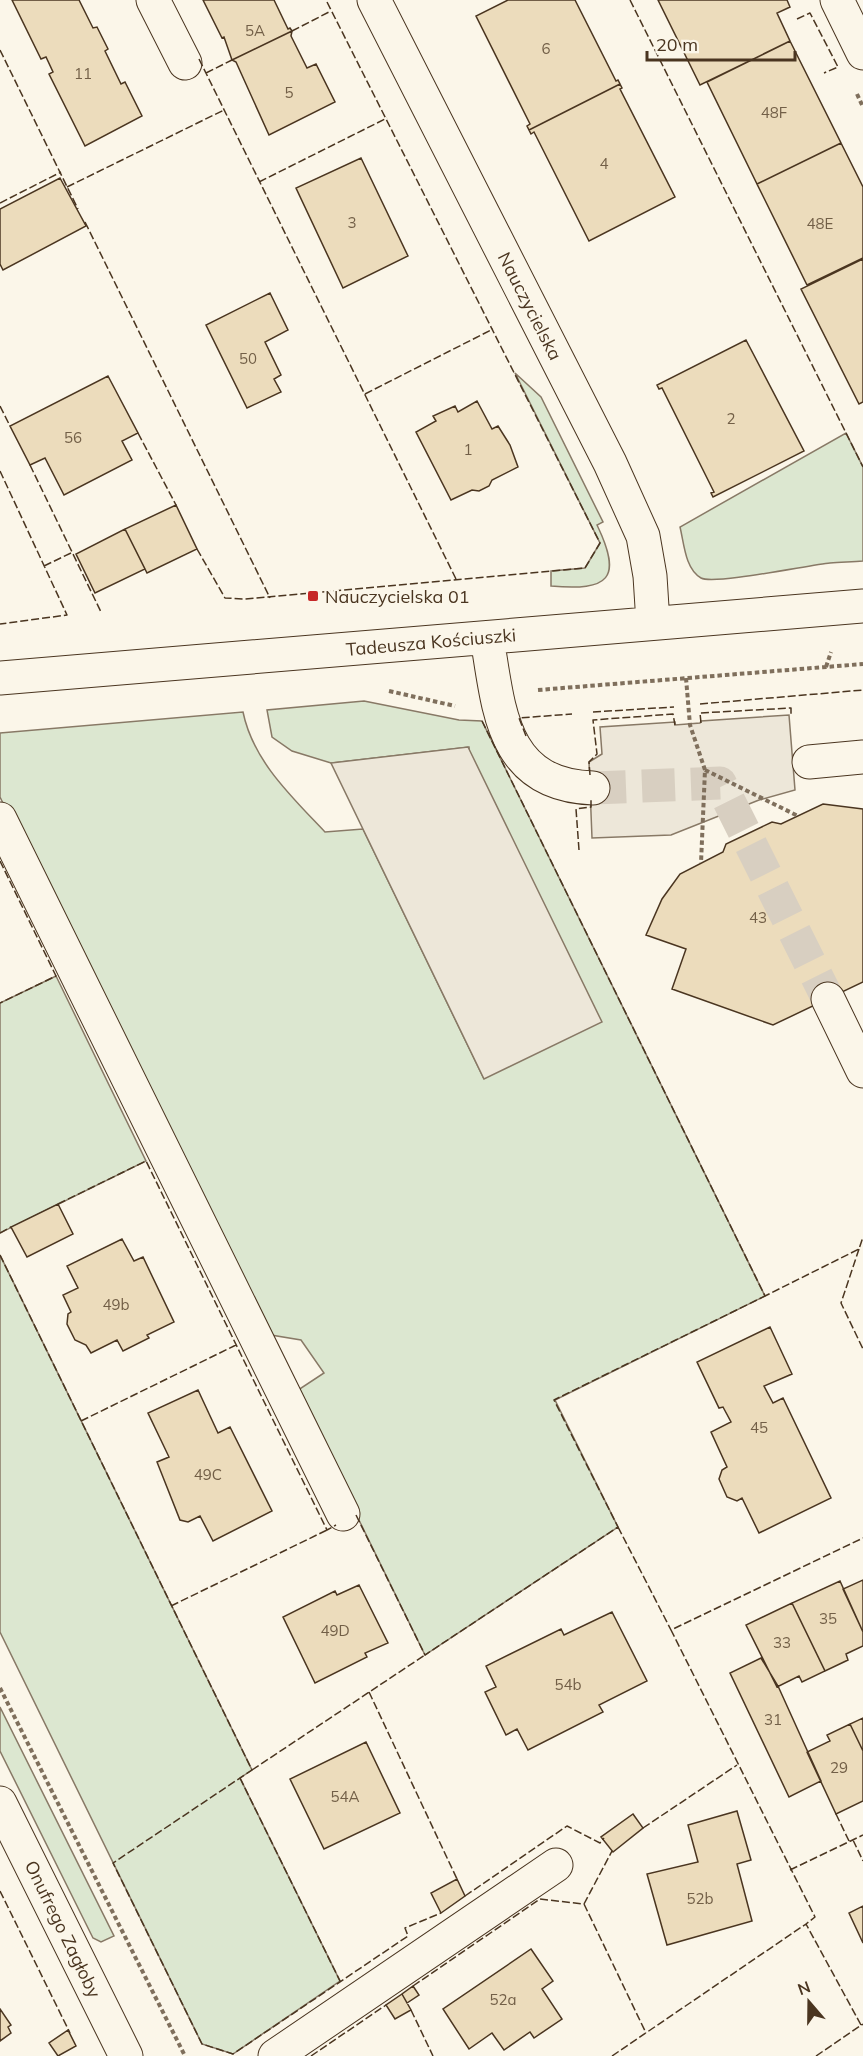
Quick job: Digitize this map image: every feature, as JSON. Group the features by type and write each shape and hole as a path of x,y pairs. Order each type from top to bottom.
{"street":[{"path":"153,0 185,63"},
{"name":"Nauczycielska","path":"374,0 610,463 638,524 647,551 653,623"},
{"path":"837,0 863,52"},
{"name":"Tadeusza Kościuszki","path":"0,678 863,606"},
{"path":"487,638 501,720 518,756 532,769 552,779 580,787 593,788"},
{"path":"809,762 863,757"},
{"path":"0,819 343,1514"},
{"path":"828,999 863,1071"},
{"name":"Onufrego Zagłoby","path":"0,1803 126,2056"},
{"path":"275,2056 556,1865"}],"path":[{"path":"532,690 863,664"},
{"path":"686,678 690,724 705,770 701,863"},
{"path":"705,770 798,816"},
{"path":"0,1688 185,2056"}],"green space":[{"path":"515,373 541,397 603,522 597,525 605,543 609,569 606,578 598,583 571,587 551,586 551,571 585,568 600,543"},
{"path":"846,433 863,467 863,561 830,563 724,579 701,578 696,574 688,562 680,527"},
{"path":"364,701 459,720 482,721 765,1296 555,1400 618,1527 425,1655 356,1514 292,1394 324,1373 301,1340 265,1334 0,797 0,733 243,712 255,746 275,777 325,832 363,829 484,1079 469,747 331,763 292,751 272,737 267,710"},
{"path":"56,976 146,1161 0,1233 0,1003"},
{"path":"0,1255 252,1770 240,1778 340,1981 233,2054 202,2044 0,1632"},
{"path":"0,1707 114,1936 101,1942 93,1938 0,1751"}],"shaded area":[{"path":"789,715 795,790 759,800 671,835 592,838 589,762 602,754 600,727 675,722 675,725"},
{"path":"468,747 602,1022 484,1079 331,763"}],"building":[{"path":"12,0 79,0 93,28 97,27 108,49 105,51 121,84 125,82 142,116 85,146 49,74 53,72 46,57 41,59"},
{"path":"203,0 274,0 288,29 292,31 232,60 224,37 222,38"},
{"path":"508,0 575,0 616,81 618,80 620,84 529,130 527,126 530,124 476,16"},
{"path":"658,0 787,0 790,7 777,13 790,41 700,85"},
{"path":"292,31 291,36 307,68 316,64 335,102 269,135 236,62 232,60"},
{"path":"790,41 841,143 757,184 707,82"},
{"path":"620,84 622,88 620,89 675,197 589,241 534,132 531,134 529,130"},
{"path":"841,143 863,187 863,258 807,285 757,184"},
{"path":"361,158 408,256 343,288 296,188"},
{"path":"60,178 86,226 3,270 0,264 0,209"},
{"path":"863,259 863,402 859,404 801,289"},
{"path":"270,293 288,330 265,342 281,375 274,379 281,392 247,408 206,325"},
{"path":"746,340 804,451 713,497 711,493 714,492 662,388 659,389 657,385"},
{"path":"108,376 138,433 122,441 132,460 64,495 45,458 30,465 10,426"},
{"path":"477,401 492,429 498,426 510,445 518,467 492,480 489,486 479,491 472,490 451,500 416,432 436,421 433,416 455,406 458,412"},
{"path":"176,505 197,549 147,573 125,529"},
{"path":"125,529 145,569 95,593 76,554"},
{"path":"823,804 863,809 863,982 773,1025 672,989 686,949 646,935 662,899 680,874 723,852 726,844 772,822 781,824"},
{"path":"58,1204 73,1234 27,1257 11,1227"},
{"path":"122,1239 134,1261 143,1257 174,1322 147,1335 149,1338 123,1351 117,1340 91,1353 86,1345 75,1340 67,1324 68,1314 71,1312 63,1295 78,1288 67,1266"},
{"path":"770,1327 792,1374 764,1386 773,1403 783,1398 831,1498 759,1533 742,1498 737,1501 727,1497 719,1479 722,1470 727,1467 711,1432 731,1422 723,1407 719,1408 697,1362"},
{"path":"198,1390 218,1433 230,1427 272,1511 213,1541 200,1516 188,1522 180,1520 157,1462 169,1457 148,1413"},
{"path":"863,1580 863,1632 843,1589"},
{"path":"840,1581 863,1632 863,1646 846,1654 848,1660 825,1671 792,1603"},
{"path":"359,1585 388,1643 365,1653 367,1657 315,1683 283,1617 335,1591 337,1595"},
{"path":"792,1603 825,1671 802,1682 799,1676 777,1687 746,1625"},
{"path":"612,1612 647,1681 599,1705 603,1712 528,1750 517,1729 506,1735 485,1692 496,1687 486,1666 561,1629 564,1635"},
{"path":"761,1658 778,1686 821,1781 789,1797 730,1673"},
{"path":"863,1718 863,1751 850,1724"},
{"path":"850,1724 863,1751 863,1801 836,1814 807,1752 830,1741 827,1735"},
{"path":"366,1742 400,1813 324,1849 290,1779"},
{"path":"737,1811 751,1860 737,1864 752,1921 667,1945 647,1874 698,1862 688,1825"},
{"path":"633,1814 643,1828 613,1852 601,1837"},
{"path":"457,1879 465,1896 441,1913 431,1893"},
{"path":"863,1906 863,1943 849,1913"},
{"path":"531,1949 553,1981 542,1989 562,2019 534,2038 530,2032 504,2050 492,2033 469,2049 443,2009"},
{"path":"413,1986 419,1995 407,2003 402,1994"},
{"path":"402,1994 411,2010 395,2019 386,2005"},
{"path":"0,2009 11,2025 8,2027 11,2033 0,2041"},
{"path":"68,2030 76,2046 58,2056 49,2043"}],"tunnel":[{"path":"593,788 720,783 828,999"}],"fence":[{"path":"197,549 225,598 245,599 585,568 600,543 326,0"},
{"path":"630,0 863,467"},
{"path":"292,31 331,11"},
{"path":"797,19 810,13 838,67 824,73"},
{"path":"0,50 78,209"},
{"path":"199,59 456,579"},
{"path":"206,73 232,60"},
{"path":"67,187 224,110"},
{"path":"259,182 387,118"},
{"path":"0,203 61,172"},
{"path":"85,222 270,598"},
{"path":"365,394 493,329"},
{"path":"0,406 10,426"},
{"path":"138,433 176,505"},
{"path":"30,465 101,612"},
{"path":"0,471 67,615 0,624"},
{"path":"44,566 73,552"},
{"path":"700,704 863,690"},
{"path":"593,712 674,707"},
{"path":"701,723 700,713 791,708 791,716"},
{"path":"526,736 519,718 572,714"},
{"path":"590,775 589,762 597,754 593,720 673,714 675,725"},
{"path":"482,721 765,1296 859,1249 863,1237"},
{"path":"579,850 576,809 591,807 591,799"},
{"path":"0,861 56,976 0,1003"},
{"path":"58,1204 146,1161 327,1530 336,1525"},
{"path":"0,1233 11,1227"},
{"path":"859,1249 841,1303 863,1349"},
{"path":"0,1255 252,1770 113,1863 202,2044 233,2054 408,1936 405,1928 441,1913"},
{"path":"356,1515 425,1655 618,1527 554,1400 765,1296"},
{"path":"81,1421 236,1345"},
{"path":"618,1527 671,1630"},
{"path":"171,1606 327,1530"},
{"path":"861,2025 806,1924 815,1917 671,1630 863,1538"},
{"path":"252,1770 425,1655"},
{"path":"369,1692 457,1879"},
{"path":"643,1828 737,1765"},
{"path":"240,1778 340,1981"},
{"path":"836,1814 849,1841"},
{"path":"465,1896 567,1826 600,1843 604,1838"},
{"path":"790,1870 863,1835"},
{"path":"853,1840 863,1861"},
{"path":"413,1986 540,1899 584,1904 612,1851"},
{"path":"0,1891 70,2033"},
{"path":"584,1904 646,2033"},
{"path":"612,2056 806,1924"},
{"path":"311,2056 386,2005"},
{"path":"411,2010 433,2056"},
{"path":"816,2056 863,2024"}],"place":[{"name":"Nauczycielska 01","path":"313,596"}]}
